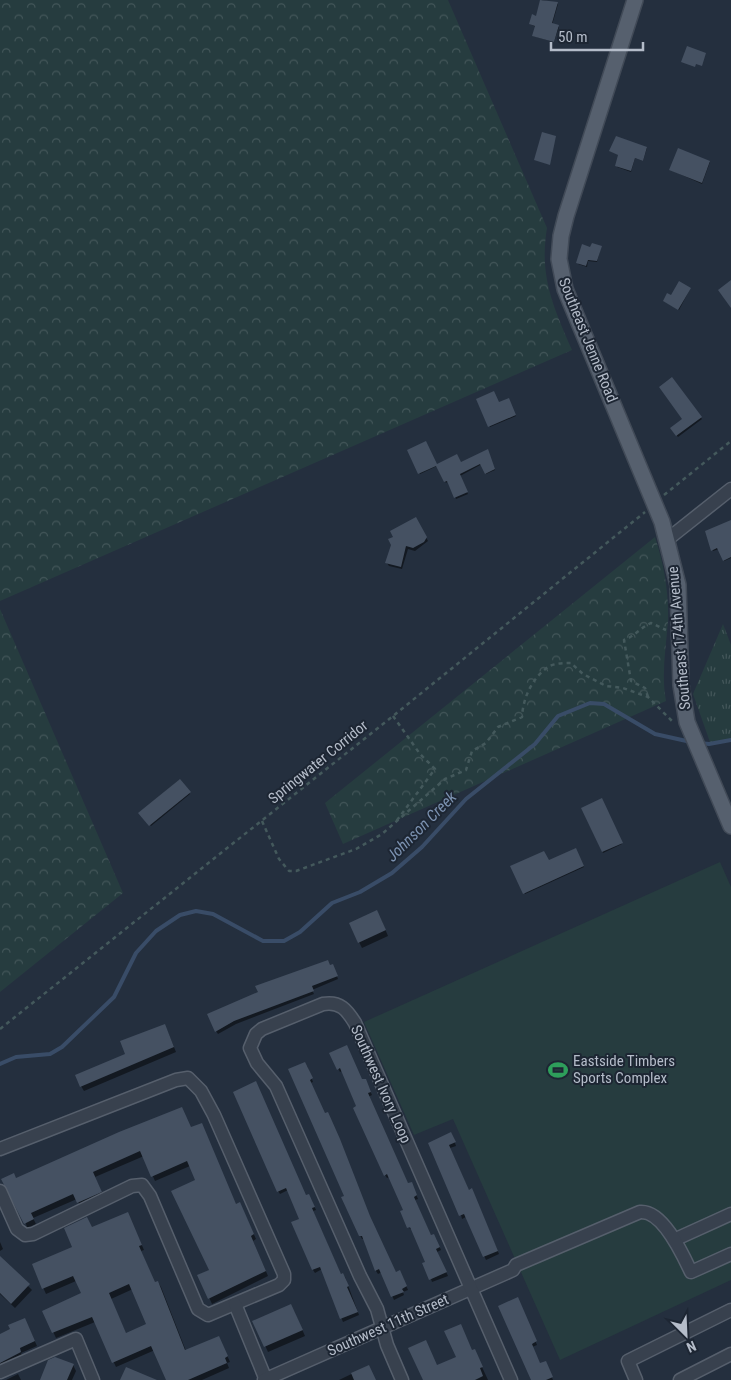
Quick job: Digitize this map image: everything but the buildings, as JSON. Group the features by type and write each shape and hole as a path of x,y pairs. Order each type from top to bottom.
{"main road":[{"name":"Southeast Jenne Road","path":"635,0 566,216 561,236 559,259 568,296 654,503"},
{"name":"Southeast 174th Avenue","path":"654,503 668,539 678,585 681,685 687,722 731,826"}],"street":[{"path":"668,539 731,489"},
{"name":"Southwest Ivory Loop","path":"402,1380 387,1345 377,1309 360,1276 276,1086 252,1055 250,1048 256,1034 269,1025 323,1004 331,1003 341,1006 348,1012 512,1380"},
{"path":"0,1149 176,1080 188,1078 201,1090 214,1116 284,1274 284,1280 279,1285 208,1315 198,1309 150,1196 142,1185 132,1186 33,1234 25,1235 17,1229 0,1191"},
{"name":"Southwest 11th Street","path":"265,1380 513,1270 516,1265 640,1212 649,1214 676,1239"},
{"path":"731,1214 676,1239 691,1272 731,1254"},
{"path":"235,1304 265,1380"},
{"path":"636,1380 628,1360 731,1310"},
{"path":"0,1372 76,1339 93,1380"},
{"path":"680,1380 731,1354"}],"path":[{"name":"Springwater Corridor","path":"1,1028 393,716 731,441"},
{"path":"648,697 645,688 631,681 624,640 634,636 638,629 651,623 680,638"},
{"path":"262,821 279,859 289,871 296,872 356,849 392,827 445,779 466,770 472,751 486,743 498,727 522,717 523,702 532,685 549,666 572,663 583,674 606,686 622,688 648,697 674,723 687,722"},
{"path":"392,827 435,769 420,754 393,716"}],"green space":[{"path":"0,0 448,0 547,228 545,261 549,291 572,350 0,601"},
{"path":"655,537 661,558 668,600 664,671 666,701 343,844 325,803"},
{"path":"0,609 123,893 0,992"},
{"path":"723,624 731,645 731,741 711,745 693,694"},
{"name":"Eastside Timbers Sports Complex","path":"720,862 731,887 731,1280 560,1360 453,1119 414,1135 364,1022"}],"waterway":[{"name":"Johnson Creek","path":"0,1064 16,1057 50,1054 62,1047 114,997 136,953 156,931 180,915 196,911 213,914 263,941 284,941 300,932 332,903 360,892 392,873 422,847 466,799 535,744 558,716 590,703 604,704 655,734 691,742"},
{"name":"Johnson Creek","path":"700,743 709,744 731,740"}],"place":[{"name":"Eastside Timbers Sports Complex","path":"558,1070"}]}
